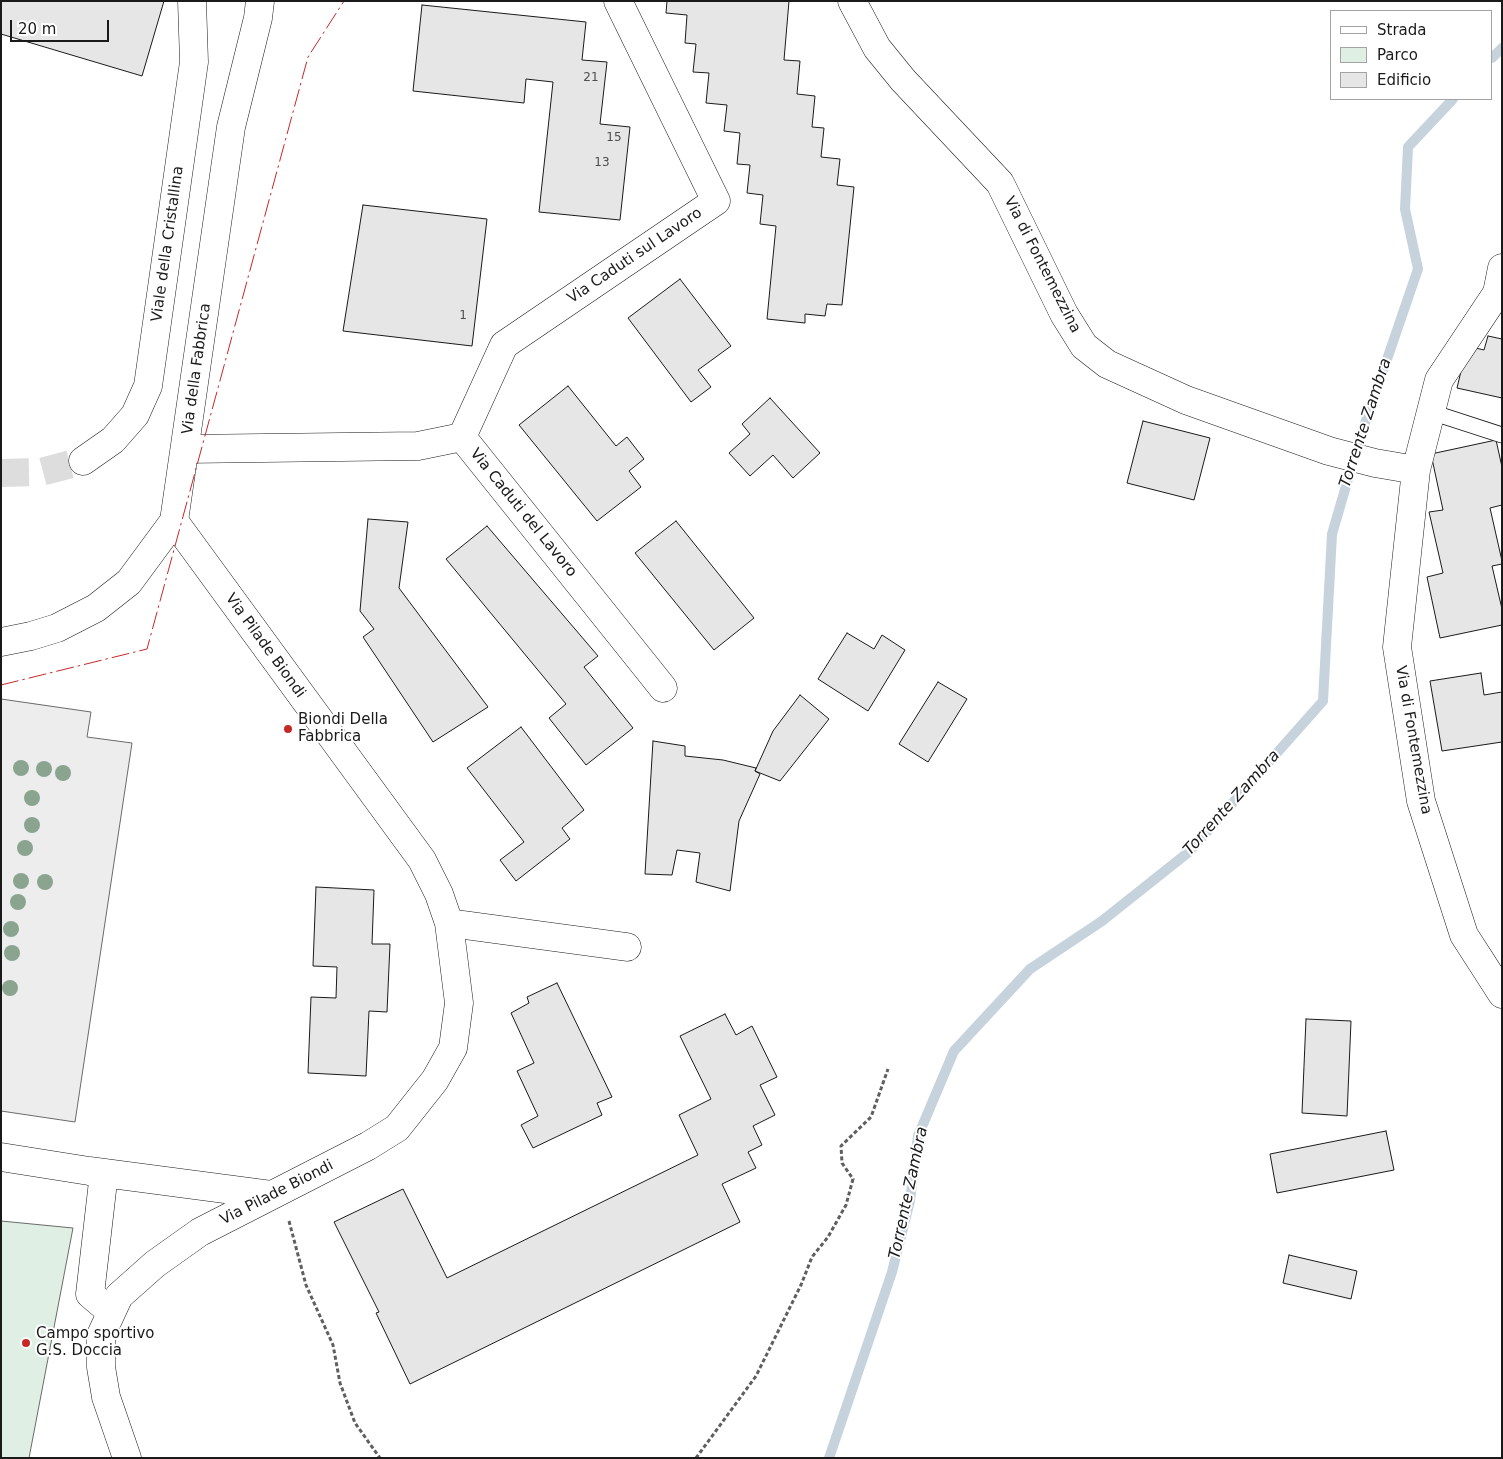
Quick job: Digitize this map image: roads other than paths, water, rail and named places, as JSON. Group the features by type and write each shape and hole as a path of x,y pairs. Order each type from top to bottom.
{"street":[{"name":"Viale della Cristallina","path":"83,461 113,440 136,415 148,386 194,62 192,1"},
{"name":"Via della Fabbrica","path":"1,642 58,628 96,608 128,582 174,521 186,449 231,127 258,18 260,1"},
{"name":"Via Caduti sul Lavoro","path":"462,436 504,345 716,202 618,1"},
{"name":"Via di Fontemezzina","path":"852,1 877,48 903,80 1000,183 1064,314 1084,346 1107,364 1186,400 1329,452 1416,470"},
{"name":"Via di Fontemezzina","path":"1502,268 1497,293 1439,380 1416,470 1397,647 1421,801 1464,935 1502,994"},
{"name":"Via Caduti del Lavoro","path":"186,449 418,446 462,436 663,688"},
{"name":"Via Pilade Biondi","path":"127,1458 106,1397 101,1367 101,1334 119,1296 155,1264 200,1232 368,1146 397,1128 435,1080 453,1048 459,1003 449,924 439,894 422,860 174,521"},
{"path":"449,924 627,947"},
{"path":"1,1157 271,1195"},
{"path":"104,1173 90,1294 111,1312"}],"lane":[{"path":"1431,412 1502,435"}],"waterway":[{"name":"Torrente Zambra","path":"1493,57 1502,48"},
{"name":"Torrente Zambra","path":"829,1458 892,1272 910,1201 918,1136 954,1051 1030,969 1102,921 1190,851 1323,701 1332,534 1360,438 1418,269 1405,209 1408,147 1452,100"}],"tunnel":[{"path":"1,473 41,472 83,461"}],"place":[{"name":"Biondi Della Fabbrica","path":"288,729"},
{"name":"Campo sportivo G.S. Doccia","path":"26,1343"}]}
